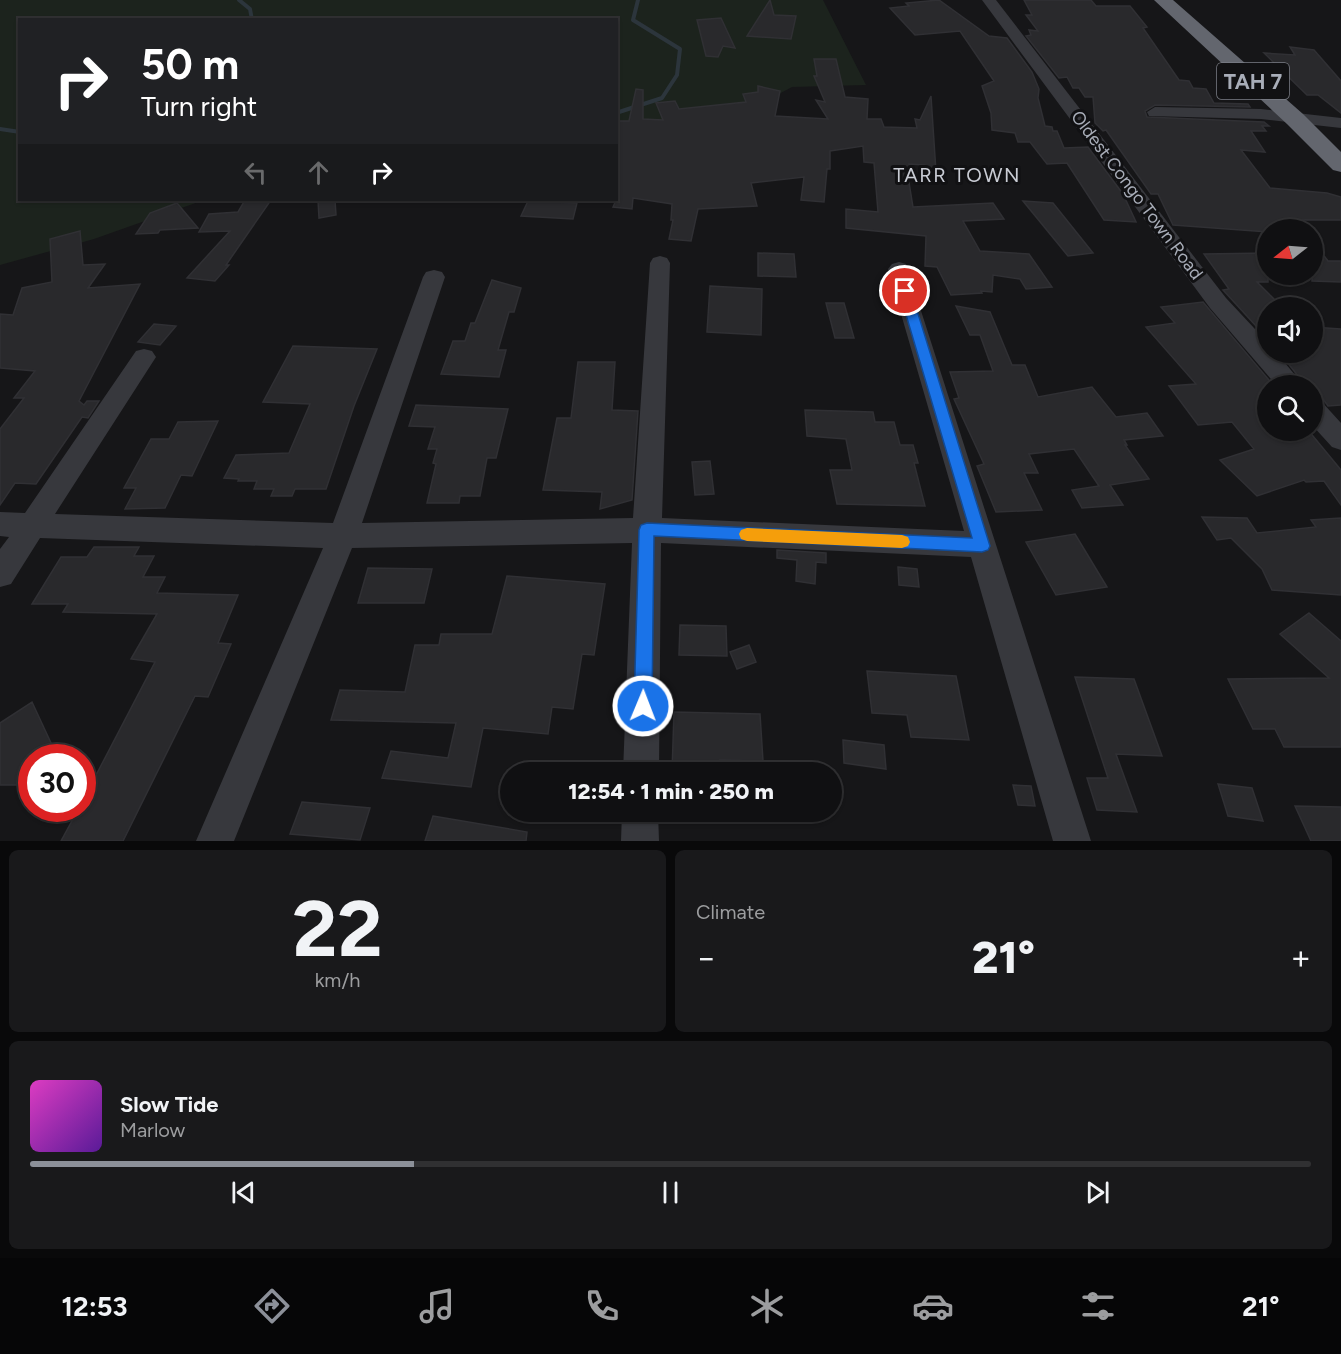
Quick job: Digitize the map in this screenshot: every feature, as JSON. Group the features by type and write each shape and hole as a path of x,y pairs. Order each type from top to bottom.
{"highway":[{"name":"TAH 7","path":"1163,0 1295,119 1341,165"}],"street":[{"name":"Oldest Congo Town Road","path":"989,0 1218,303 1282,375"},
{"path":"1155,112 1261,114 1341,123"},
{"path":"641,762 647,530 660,263"},
{"path":"899,270 1072,841"},
{"path":"215,841 344,536 434,277"},
{"path":"0,574 144,357"},
{"path":"1323,420 1341,440"},
{"path":"0,524 344,536 647,530 982,546"},
{"path":"640,822 640,841"}],"shaded area":[{"path":"0,0 823,0 866,85 792,87 618,179 618,18 18,18 18,201 201,201 94,239 0,265"}],"building":[{"path":"770,0 774,15 796,16 791,39 747,36"},
{"path":"939,0 989,36 1007,38 1032,72 1039,89 1038,98 1045,126 1057,131 1064,148 1088,147 1123,194 1136,222 1104,220 1067,163 1047,164 1030,142 1018,142 1015,133 992,130 991,113 982,86 994,81 960,31 915,35 890,8 909,6 906,3"},
{"path":"1024,0 1091,0 1096,6 1130,6 1147,27 1143,28 1179,80 1189,81 1193,88 1206,89 1214,103 1248,104 1250,107 1155,105 1145,111 1147,117 1264,122 1269,126 1262,126 1266,131 1251,131 1265,152 1241,150 1270,188 1327,193 1341,197 1341,220 1257,219 1257,231 1173,225 1158,194 1151,194 1106,130 1103,131 1095,123 1093,97 1085,97 1079,88 1073,88 1067,77 1059,78 1026,36 1031,35 1029,30 1038,31 1026,15 1032,15"},
{"path":"721,18 735,48 723,46 718,57 706,56 697,20"},
{"path":"1290,47 1314,50 1341,81 1341,113 1318,95 1307,95 1264,53 1295,55"},
{"path":"814,59 836,59 845,97 868,99 867,119 881,119 884,127 917,128 915,119 920,120 931,96 936,172 926,173 925,165 909,164 910,170 907,170 913,207 993,203 1004,219 963,221 980,251 1029,254 1052,287 1026,289 1020,279 993,275 992,292 981,291 982,293 951,295 937,267 925,266 926,236 846,228 846,209 878,212 874,163 864,162 863,146 830,151 830,169 827,169 824,202 801,200 804,177 751,183 757,206 698,209 691,241 669,239 673,220 671,220 672,204 633,198 632,209 613,207 616,201 618,201 618,121 629,121 636,89 643,90 643,119 663,120 656,103 675,101 679,109 746,102 743,94 758,92 758,86 780,91 775,116 828,119 816,100 825,102 814,76 817,76"},
{"path":"244,201 270,201 226,265 229,265 215,281 187,278 230,231 199,232 209,214 238,212"},
{"path":"318,201 335,201 336,215 319,218"},
{"path":"528,201 577,203 573,219 521,216"},
{"path":"1023,201 1053,203 1093,253 1068,256"},
{"path":"177,203 198,228 136,234 150,213"},
{"path":"80,231 83,265 105,264 88,288 140,284 79,401 84,405 87,401 99,401 88,418 82,417 36,484 15,483 0,505 0,429 24,398 14,398 35,371 0,368 0,314 13,315 22,288 52,282 50,239"},
{"path":"758,253 794,254 796,277 758,276"},
{"path":"1257,253 1257,285 1260,285 1272,297 1257,297 1257,327 1223,290 1229,289 1204,254"},
{"path":"1323,254 1328,261 1341,261 1341,282 1323,281"},
{"path":"492,280 521,288 514,312 509,312 498,350 506,350 499,377 441,374 453,341 465,341 471,323 475,323"},
{"path":"710,286 762,289 761,335 707,332"},
{"path":"1203,302 1265,375 1257,375 1257,441 1317,441 1341,470 1341,505 1324,481 1306,482 1304,480 1257,496 1220,460 1254,449 1232,422 1198,425 1169,386 1196,384 1146,327 1175,323 1161,307"},
{"path":"826,303 844,303 854,338 835,338"},
{"path":"956,306 990,312 1012,365 1025,365 1038,397 1092,387 1116,417 1147,413 1163,436 1124,440 1127,445 1125,445 1149,479 1110,485 1123,505 1082,508 1072,490 1099,486 1074,449 1029,454 1038,473 1024,473 1042,510 996,512 977,466 984,464 954,399 959,398 950,372 993,371 980,335 970,335"},
{"path":"154,324 176,326 160,345 138,342"},
{"path":"1323,328 1341,329 1341,405 1328,406 1323,399 1323,375 1297,375 1288,363 1323,363"},
{"path":"293,346 377,349 354,406 326,489 295,489 292,496 271,496 274,489 254,489 257,481 224,478 236,455 289,453 310,404 263,402"},
{"path":"578,362 615,362 612,410 638,411 632,500 600,509 602,492 543,490 557,418 571,418"},
{"path":"416,405 508,409 496,458 487,458 480,496 460,496 459,503 427,503 436,464 433,463 437,449 428,449 435,427 409,426"},
{"path":"805,410 873,412 875,422 894,422 900,445 913,445 918,463 914,463 925,506 837,504 830,470 852,470 846,439 807,436"},
{"path":"218,421 192,476 181,475 165,508 125,509 136,488 124,488 151,439 169,439 178,422"},
{"path":"710,461 714,494 695,495 692,462"},
{"path":"1202,517 1247,518 1257,533 1316,527 1311,520 1341,518 1341,595 1272,590 1262,569 1231,538 1217,540"},
{"path":"1075,534 1107,587 1056,595 1026,542"},
{"path":"94,547 139,547 134,556 154,556 143,577 165,577 157,593 238,595 218,643 231,644 208,697 195,696 123,841 61,841 71,822 96,822 96,775 155,662 131,659 157,614 63,612 68,604 32,604 61,557 87,557"},
{"path":"777,550 826,553 826,563 816,562 815,584 796,581 797,560 777,558"},
{"path":"898,567 917,569 919,587 899,585"},
{"path":"368,568 432,569 424,603 358,603"},
{"path":"507,576 605,584 594,655 582,654 573,709 552,707 548,734 483,728 471,787 382,778 391,751 448,758 456,723 331,720 340,690 405,692 415,645 439,645 441,634 492,634"},
{"path":"1309,613 1341,641 1341,747 1284,747 1275,729 1253,729 1228,679 1329,678 1280,634"},
{"path":"680,625 726,626 727,656 679,655"},
{"path":"749,645 756,662 737,669 730,652"},
{"path":"867,671 956,676 969,740 911,737 907,715 872,713"},
{"path":"1075,677 1134,679 1162,756 1116,754 1137,812 1097,810 1087,778 1108,778"},
{"path":"32,702 52,744 18,744 18,785 0,785 0,723"},
{"path":"674,712 760,714 763,761 672,762"},
{"path":"843,740 884,745 886,769 844,763"},
{"path":"1218,784 1252,788 1263,821 1228,816"},
{"path":"1013,785 1031,786 1035,806 1018,805"},
{"path":"302,802 370,808 360,840 290,834"},
{"path":"1295,806 1341,807 1341,841 1311,841"},
{"path":"433,816 527,832 526,841 425,841"}],"waterway":[{"path":"239,0 250,9 252,18"},
{"path":"618,112 662,98 677,75 680,49 633,20 638,0"},
{"path":"0,129 18,132"}],"slow traffic":[{"path":"747,534 902,542"}],"district":[{"name":"TARR TOWN","path":"957,175"}],"route":[{"path":"643,706 647,530 982,546 905,291"}]}
